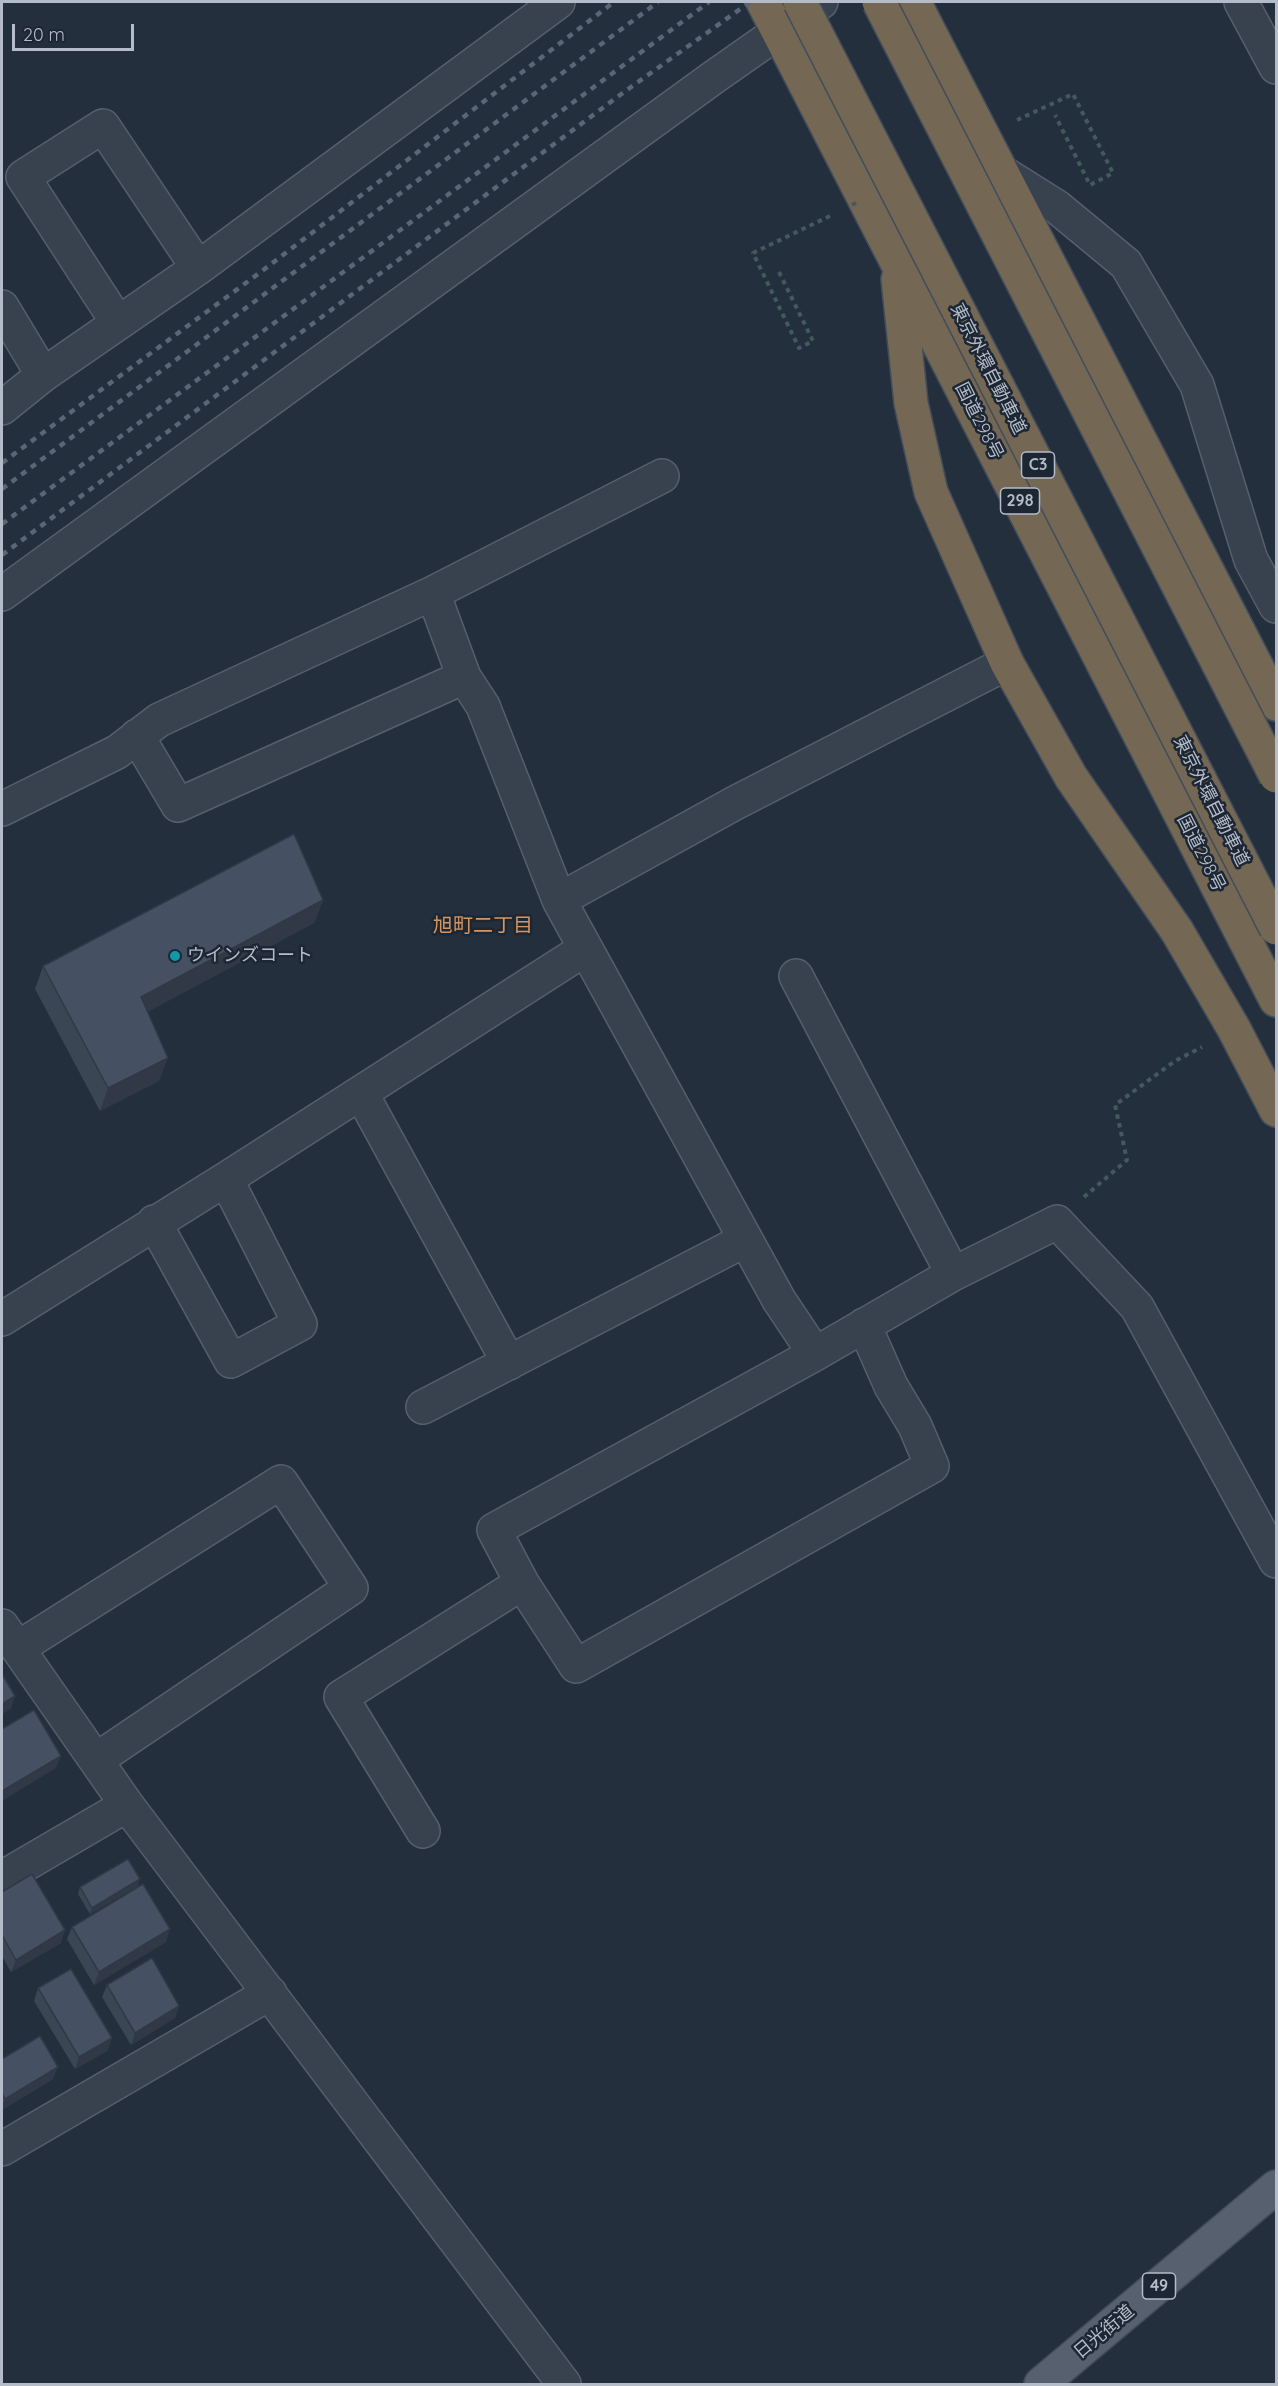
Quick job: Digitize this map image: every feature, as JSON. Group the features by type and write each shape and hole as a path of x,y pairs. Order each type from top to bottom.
{"highway":[{"name":"国道298号","path":"763,2 1276,1000"},
{"name":"東京外環自動車道","path":"800,2 1276,928"},
{"path":"879,2 1276,776"},
{"path":"914,2 1276,704"},
{"path":"897,260 911,404 931,492 1007,663 1071,777 1177,931 1234,1029 1276,1110"}],"main road":[{"name":"日光街道","path":"1041,2385 1276,2187"}],"street":[{"path":"2,408 43,375 198,268 558,2"},
{"path":"2,594 821,2"},
{"path":"1241,2 1274,58"},
{"path":"118,323 23,177 103,126 198,268"},
{"path":"1002,173 1057,207 1126,264 1197,385 1251,560 1276,606"},
{"path":"2,307 43,375"},
{"path":"2,809 117,752 159,720 433,593 662,476"},
{"path":"433,593 464,676 483,706 559,900 745,1240 779,1300 815,1354"},
{"path":"559,900 735,803 1007,663"},
{"path":"138,736 178,805 464,676"},
{"path":"2,1319 226,1179 585,949"},
{"path":"796,976 953,1274"},
{"path":"361,1093 509,1363"},
{"path":"154,1222 231,1361 300,1324 226,1179"},
{"path":"864,1325 891,1386 915,1426 932,1466 576,1666 522,1583 494,1530 815,1354 864,1325 953,1274 1057,1222 1137,1307 1276,1561"},
{"path":"423,1407 745,1240"},
{"path":"96,1760 351,1588 281,1482 10,1637 127,1805 564,2385"},
{"path":"423,1831 341,1696 522,1583"},
{"path":"2,1878 127,1805"},
{"path":"2,2149 270,1993"}],"path":[{"path":"1010,123 1073,94 1113,173 1090,185 1055,115"},
{"path":"842,210 852,205"},
{"path":"779,272 813,341 799,348 753,253 832,215"},
{"path":"1057,1222 1126,1160 1115,1105 1175,1061 1234,1029"}],"building":[{"name":"ウインズコート","path":"294,834 323,900 141,997 168,1058 108,1088 43,966"},
{"path":"2,1674 15,1696 2,1704"},
{"path":"34,1710 61,1756 2,1791 2,1729"},
{"path":"128,1859 140,1879 92,1908 80,1887"},
{"path":"32,1874 65,1930 16,1960 2,1935 2,1892"},
{"path":"143,1884 170,1929 99,1972 72,1927"},
{"path":"152,1958 179,2006 135,2033 107,1985"},
{"path":"71,1969 112,2038 79,2057 38,1988"},
{"path":"40,2036 58,2067 5,2099 2,2093 2,2059"}],"railway":[{"path":"2,463 262,271 614,2"},
{"path":"2,489 658,2"},
{"path":"2,524 709,2"},
{"path":"2,555 620,95 750,2"}],"place":[{"name":"ウインズコート","path":"175,956"}],"district":[{"name":"旭町二丁目","path":"483,926"}]}
